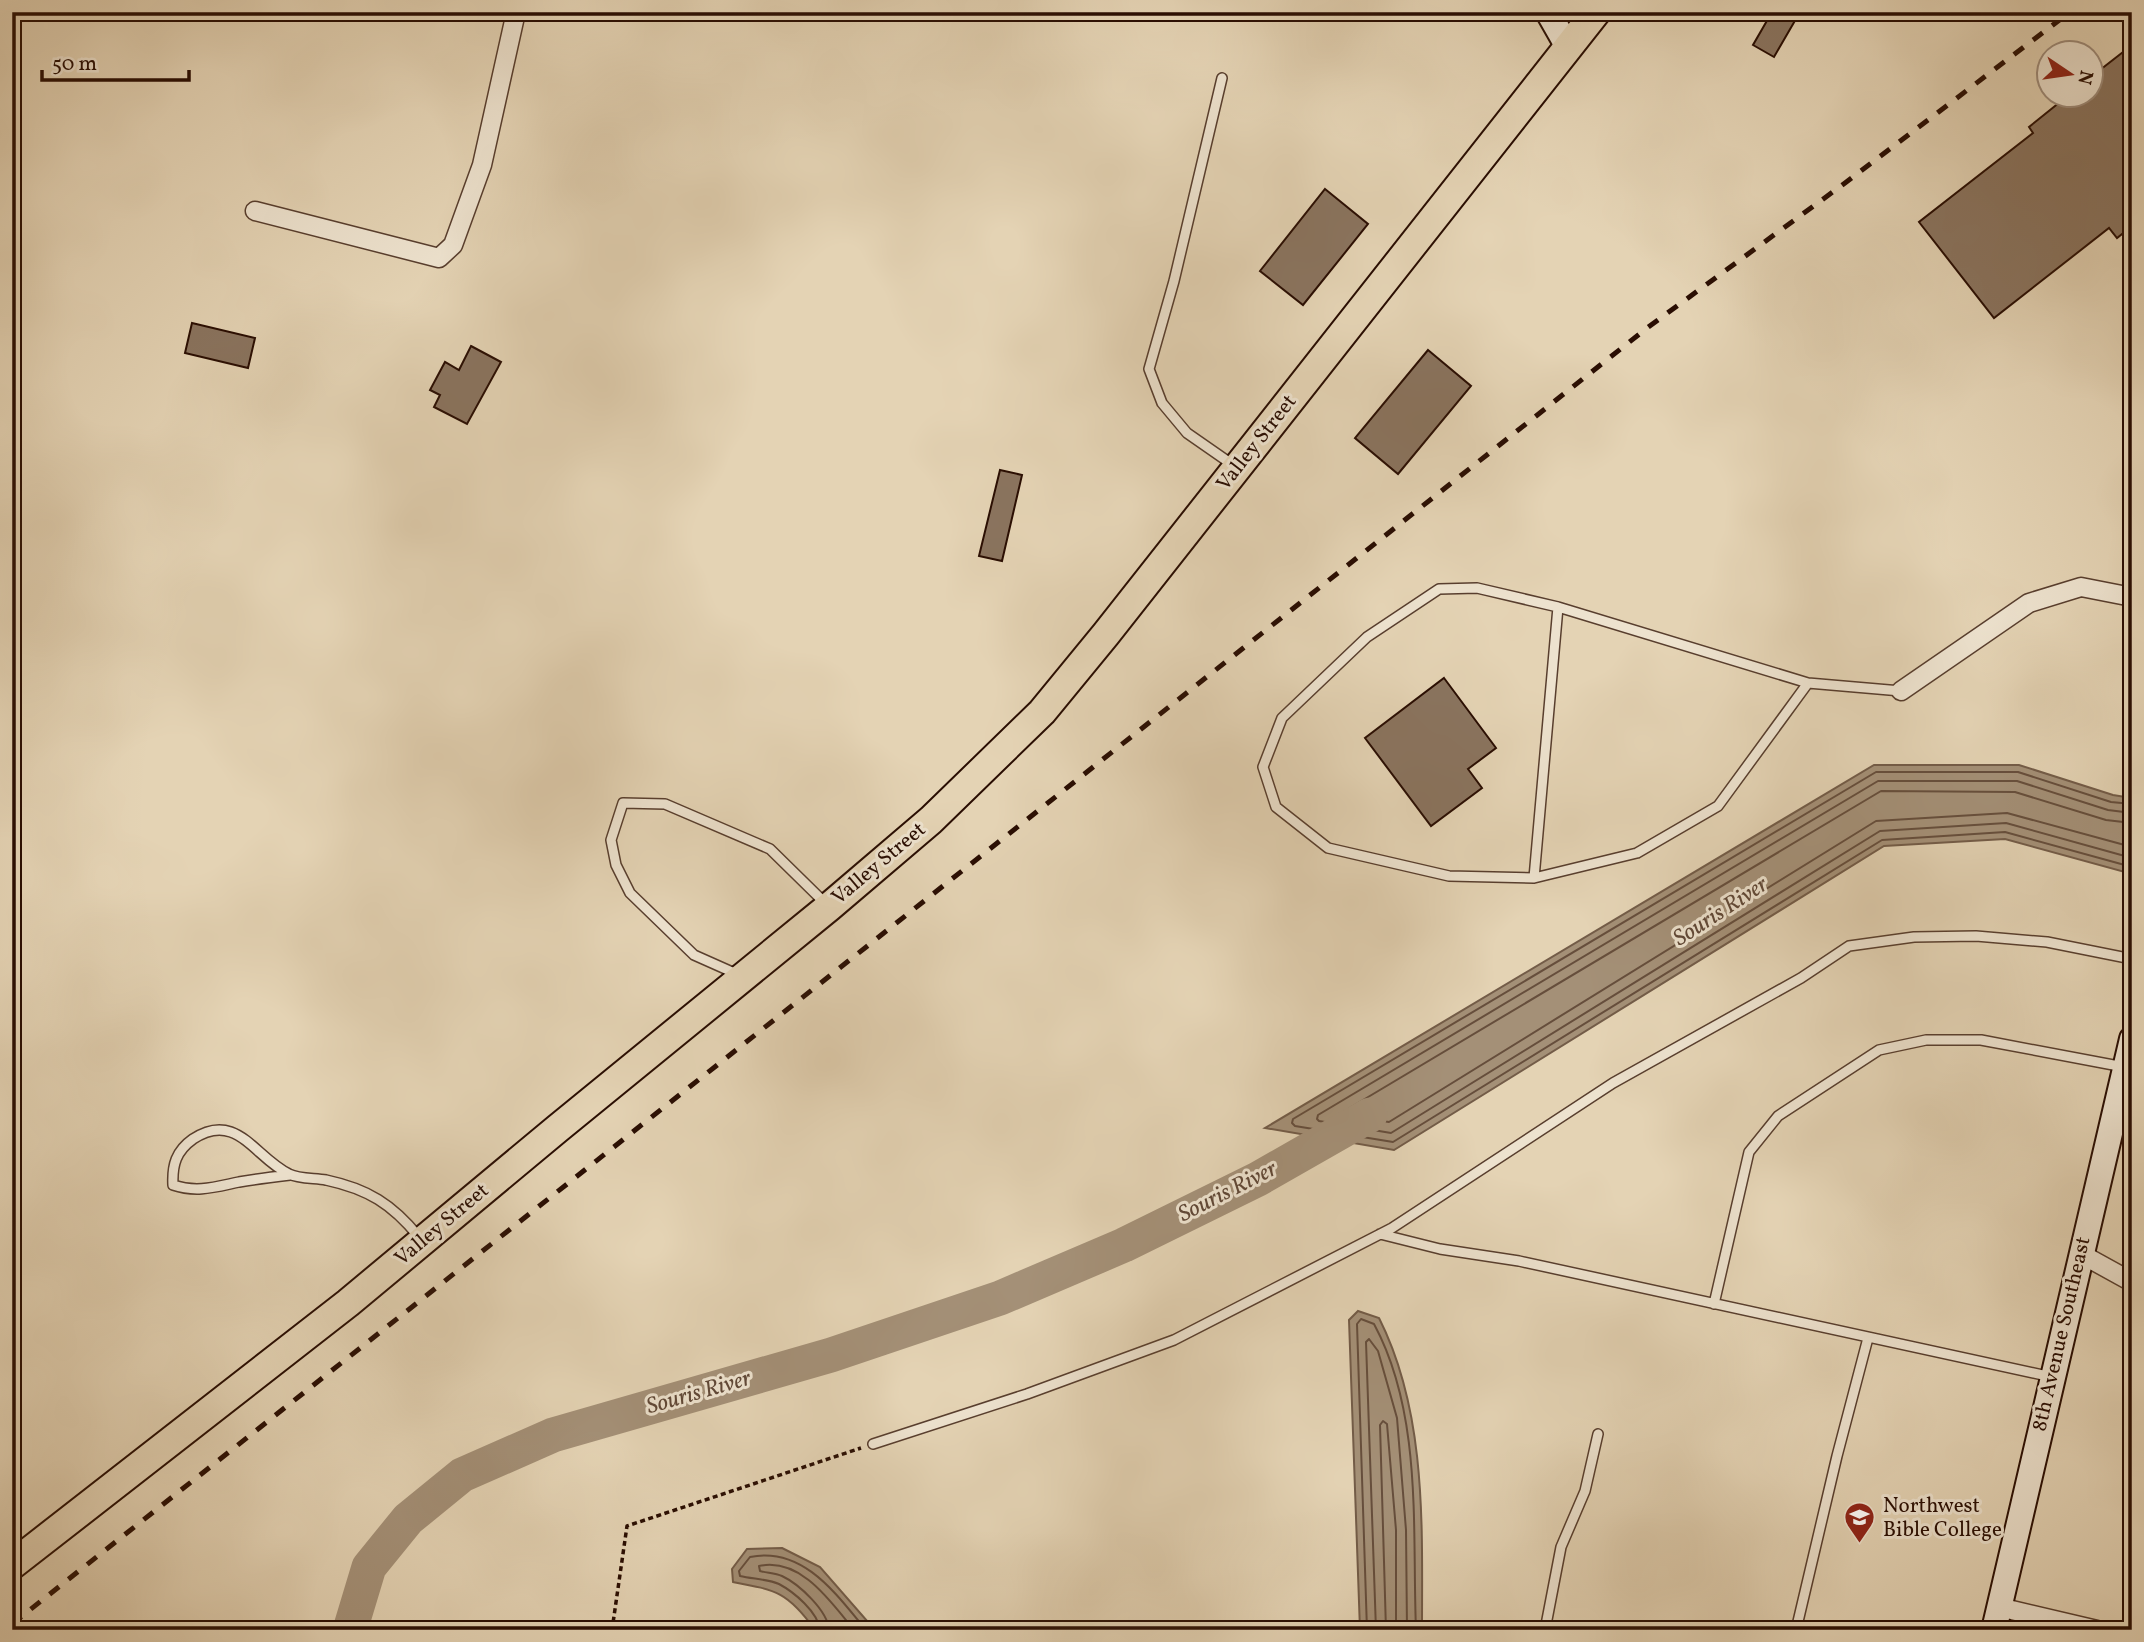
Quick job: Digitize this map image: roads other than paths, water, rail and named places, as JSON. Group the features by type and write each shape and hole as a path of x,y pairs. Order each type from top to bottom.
{"main road":[{"name":"Valley Street","path":"12,1565 338,1311 829,907 931,820 1042,712 1596,12"}],"street":[{"path":"255,211 439,258 453,246 482,165 516,12"},
{"path":"1548,12 1568,47"},
{"path":"1901,691 2029,603 2081,587 2132,597"},
{"name":"8th Avenue Southeast","path":"1996,1618 2132,1038"},
{"path":"2081,1254 2132,1282"},
{"path":"1996,1618 2098,1630"}],"lane":[{"path":"1222,78 1174,281 1149,369 1162,403 1186,433 1237,468"},
{"path":"1808,683 1718,806 1637,853 1534,878 1449,876 1328,848 1276,807 1263,767 1282,718 1367,637 1439,589 1477,588 1558,607 1808,683 1901,691"},
{"path":"1534,878 1558,607"},
{"path":"743,977 694,955 630,893 616,865 611,840 623,803 665,804 769,849 829,907"},
{"path":"873,1444 1027,1394 1174,1340 1380,1234 1452,1190 1613,1083 1801,978 1849,946 1914,937 1976,936 2047,942 2132,959"},
{"path":"1714,1304 1749,1152 1778,1115 1880,1050 1926,1040 1981,1040 2125,1068"},
{"path":"290,1175 243,1138 223,1129 204,1132 187,1144 174,1160 172,1173 173,1185 186,1190 205,1190 290,1175 354,1186 404,1218 423,1241"},
{"path":"1380,1234 1440,1248 1519,1261 2052,1377"},
{"path":"1796,1630 1868,1338"},
{"path":"1545,1630 1561,1547 1585,1491 1598,1434"}],"water":[{"path":"1874,765 2019,765 2113,795 2132,798 2132,874 2005,839 1884,846 1394,1150 1265,1128"},
{"path":"1358,1311 1379,1318 1395,1354 1414,1431 1421,1511 1422,1630 1360,1630 1349,1320"},
{"path":"782,1548 820,1567 875,1630 815,1630 789,1600 771,1591 733,1582 732,1569 747,1549"}],"waterway":[{"name":"Souris River","path":"350,1630 369,1567 408,1519 462,1475 553,1435 831,1355 1000,1298 1124,1245 1258,1179 1370,1115"}],"railway":[{"path":"12,1624 1647,328 1845,183 2070,12"}],"place":[{"name":"Northwest Bible College","path":"1860,1545"}]}
